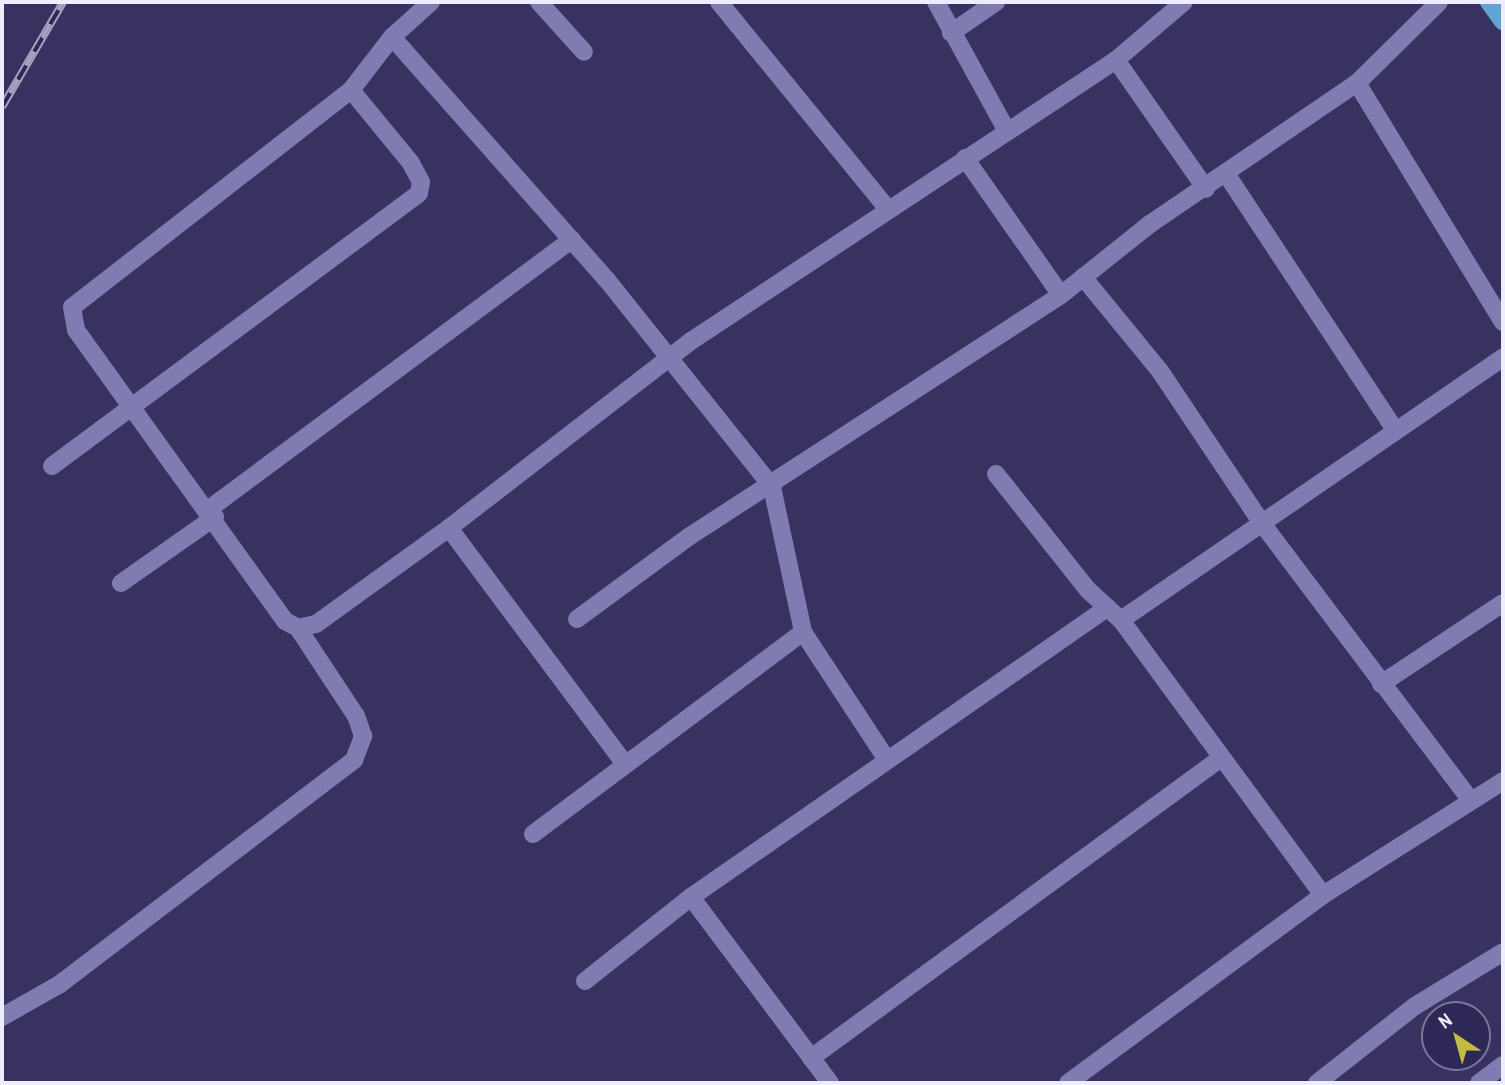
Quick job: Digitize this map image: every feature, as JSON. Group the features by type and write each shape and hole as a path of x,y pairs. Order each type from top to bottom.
{"main road":[{"path":"1489,2 1503,21"}],"street":[{"path":"2,1017 60,984 354,760 363,736 356,716 298,628 285,621 212,513 76,330 71,318 78,298 351,90 393,37 431,2"},
{"path":"539,2 584,52"},
{"path":"719,2 886,207"},
{"path":"936,2 1007,131"},
{"path":"951,33 996,2"},
{"path":"298,628 316,624 449,528 670,358 886,207 1116,60 1184,2"},
{"path":"577,618 772,487 923,380 1061,295 1206,188 1357,83 1439,2"},
{"path":"393,37 572,239 772,487 803,632 887,761"},
{"path":"1116,60 1206,188"},
{"path":"1357,83 1503,322"},
{"path":"52,467 136,409 419,193 421,182 411,163 351,90"},
{"path":"965,158 1061,295"},
{"path":"1227,175 1395,430"},
{"path":"121,583 572,239"},
{"path":"1083,277 1160,371 1261,522 1470,799"},
{"path":"1121,620 1503,357"},
{"path":"996,474 1107,608 1121,620 1323,895"},
{"path":"449,528 625,764"},
{"path":"1381,684 1503,603"},
{"path":"585,981 691,897 1107,608"},
{"path":"533,834 803,632"},
{"path":"811,1058 1221,758"},
{"path":"1068,1083 1323,895 1470,799 1503,781"},
{"path":"691,897 830,1083"},
{"path":"1317,1083 1415,1006 1503,952"},
{"path":"1479,1083 1503,1065"}],"railway":[{"path":"2,107 63,2"}]}
